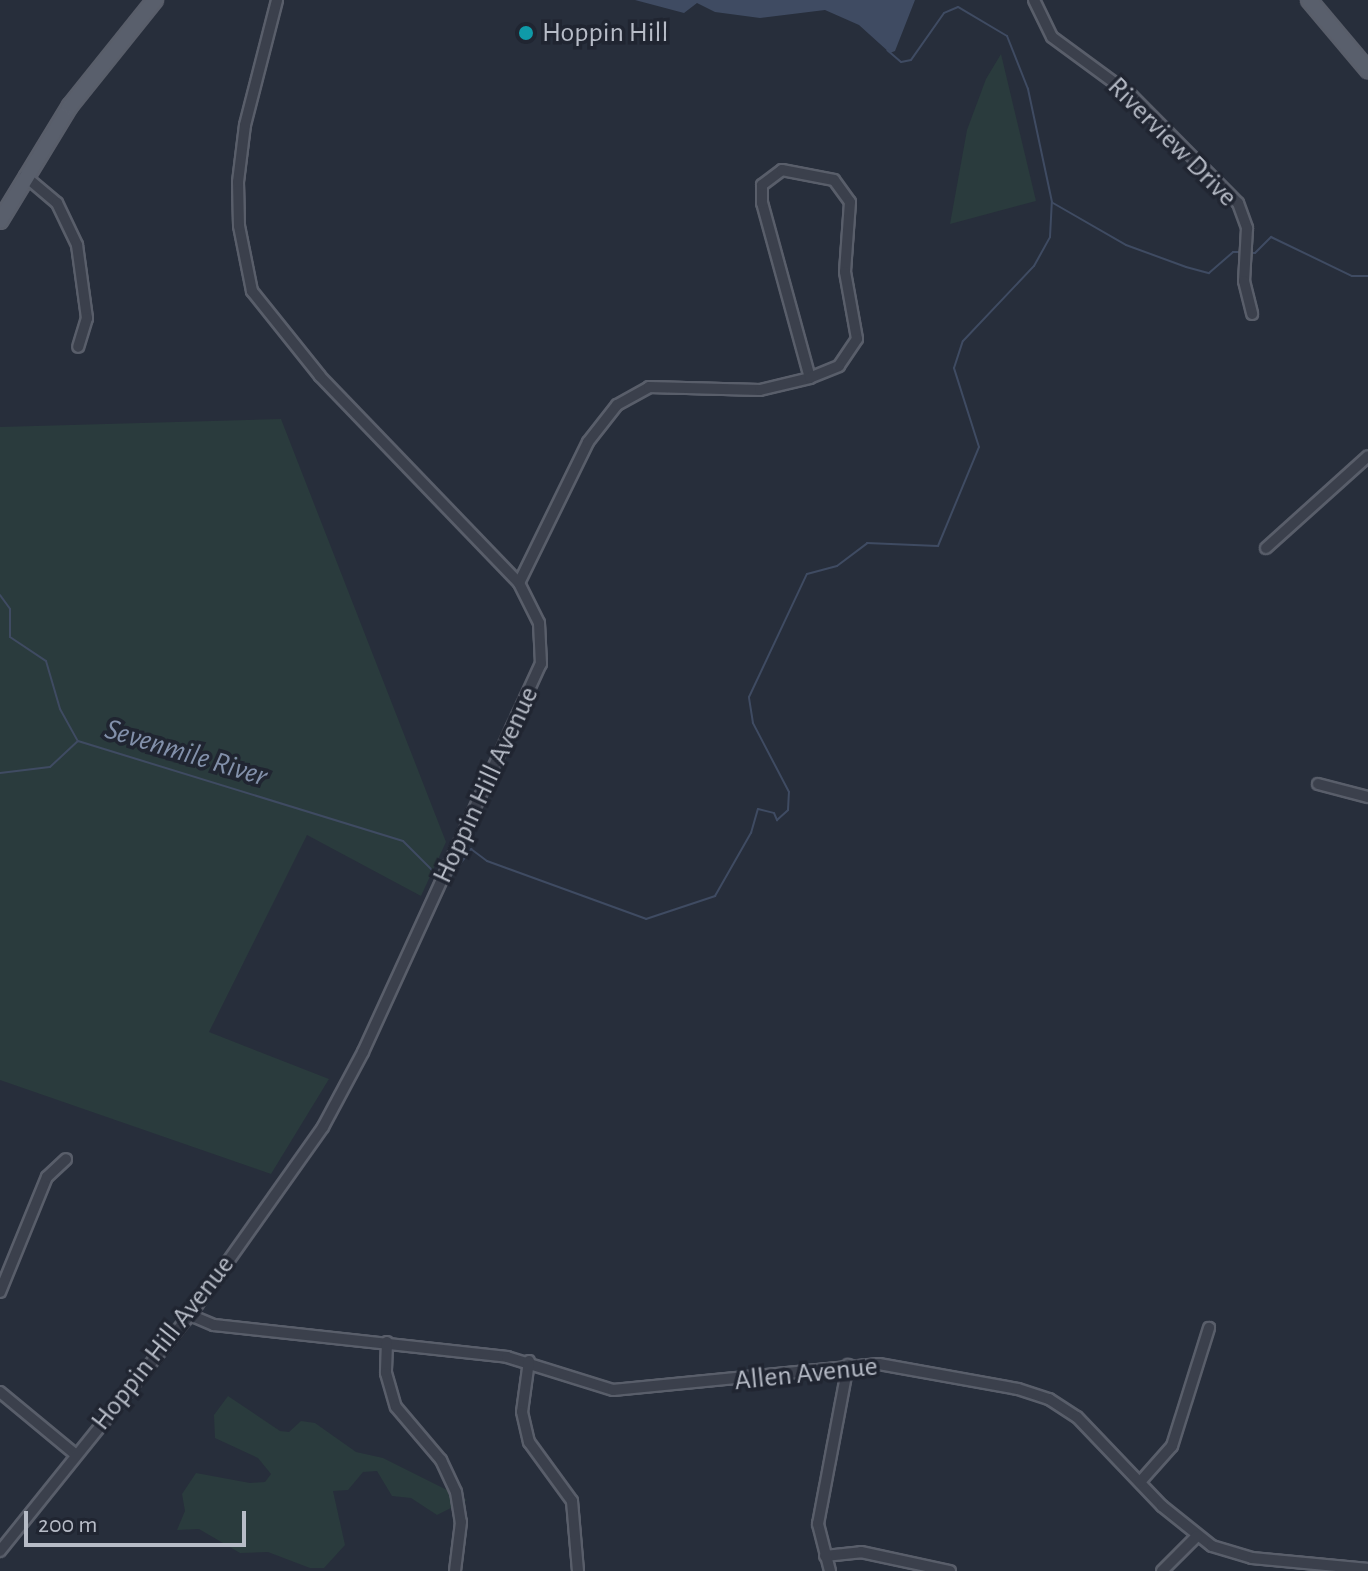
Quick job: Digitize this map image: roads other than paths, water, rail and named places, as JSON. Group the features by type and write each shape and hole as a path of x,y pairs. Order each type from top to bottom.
{"main road":[{"path":"0,221 70,106 155,0"},
{"path":"1309,0 1368,70"}],"street":[{"name":"Hoppin Hill Avenue","path":"0,1551 75,1454 190,1315 343,1093 530,692 543,644 536,614 519,583 320,376 252,291 239,226 238,182 245,125 277,0"},
{"name":"Riverview Drive","path":"1034,0 1052,37 1131,95 1238,203 1247,228 1245,293 1252,314"},
{"path":"519,583 588,442 617,405 649,387 760,390 810,378 839,366 857,339 845,272 850,202 834,180 782,170 762,185 762,203 810,378"},
{"path":"25,176 57,203 77,245 87,318 78,347"},
{"path":"1266,548 1368,456"},
{"path":"1318,784 1343,786 1368,797"},
{"path":"0,1292 47,1177 66,1159"},
{"name":"Allen Avenue","path":"190,1315 214,1325 387,1342 529,1361 621,1391 848,1365 901,1366 1036,1394 1077,1417 1197,1536 1243,1556 1313,1568 1368,1569"},
{"path":"1140,1482 1172,1446 1209,1328"},
{"path":"387,1342 386,1373 396,1407 441,1460 456,1492 461,1522 455,1571"},
{"path":"529,1361 522,1412 529,1442 572,1501 578,1571"},
{"path":"830,1571 819,1514 848,1365"},
{"path":"0,1392 75,1454"},
{"path":"1162,1571 1197,1536"},
{"path":"825,1556 861,1552 950,1571"}],"water":[{"path":"635,0 915,0 895,51 890,53 859,25 825,10 760,18 715,12 697,3 684,13"}],"waterway":[{"name":"Sevenmile River","path":"451,876 471,849 487,861 646,919 715,896 751,833 758,809 774,813 777,820 788,810 789,792 753,723 749,697 807,574 837,566 867,543 938,546 979,447 954,368 963,341 1034,266 1050,237 1052,202 1028,89 1007,36 958,7 944,13 911,60 901,62 887,50"},
{"name":"Sevenmile River","path":"1053,203 1126,245 1209,273 1233,252 1242,252"},
{"name":"Sevenmile River","path":"1248,253 1255,253 1271,237 1352,276 1368,276"},
{"name":"Sevenmile River","path":"0,595 10,609 10,637 46,661 60,709 78,741 403,841 438,876"},
{"path":"0,773 50,767 77,742"}],"place":[{"name":"Hoppin Hill","path":"526,33"}]}
